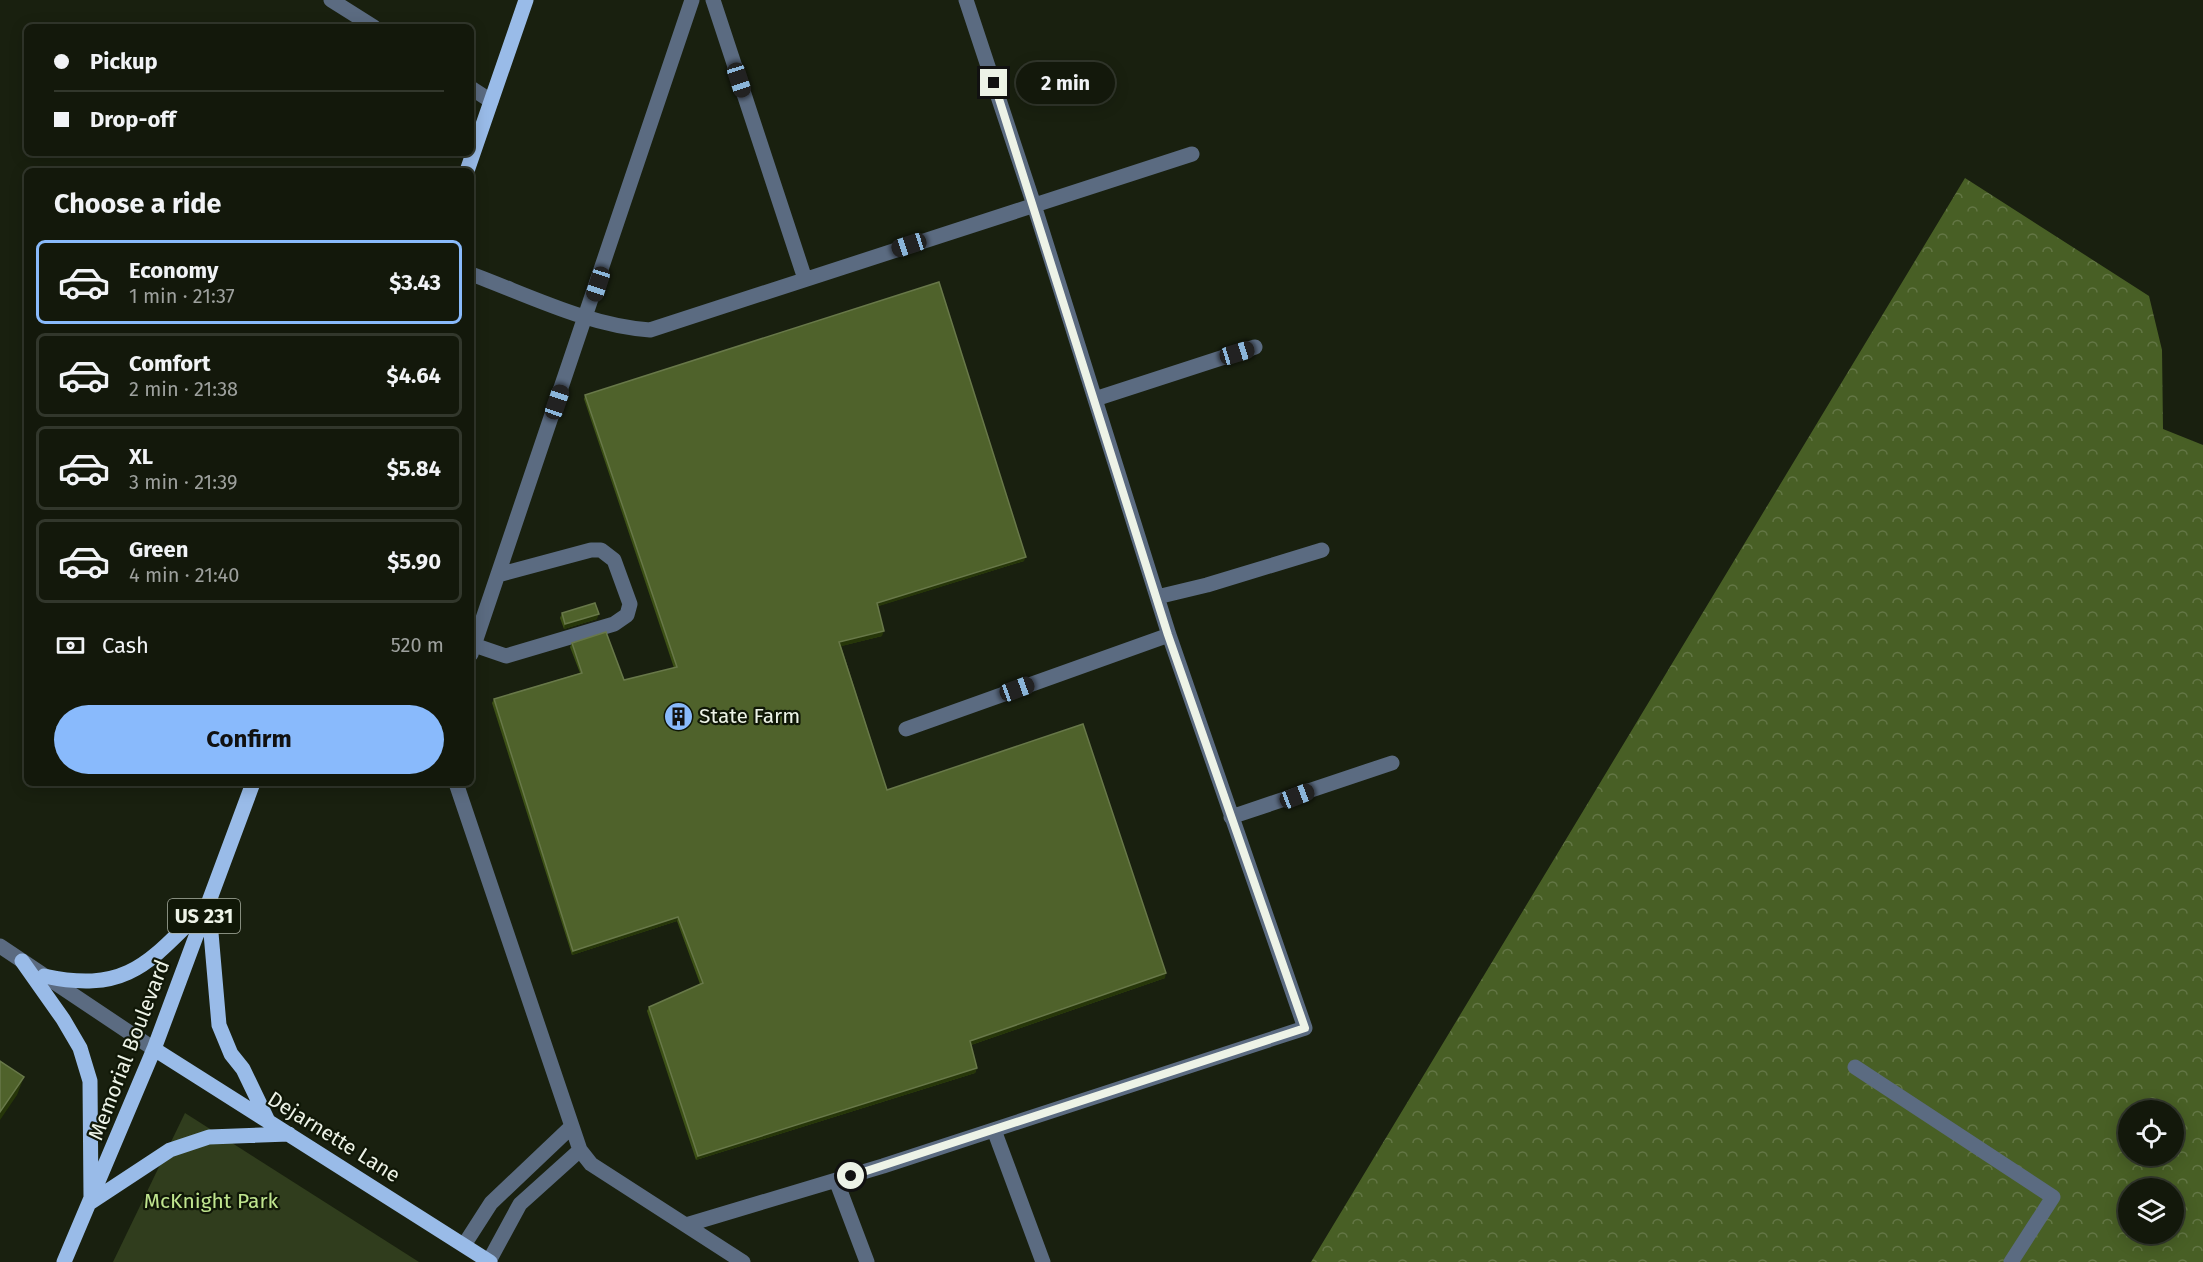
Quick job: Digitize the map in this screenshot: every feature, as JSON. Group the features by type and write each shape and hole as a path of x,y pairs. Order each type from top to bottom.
{"main road":[{"path":"474,151 526,0"},
{"name":"Memorial Boulevard","path":"64,1262 154,1048 252,786"},
{"path":"44,976 92,982 128,974 147,964 209,904"},
{"path":"209,904 219,1025 231,1054 243,1069 268,1121"},
{"path":"22,961 74,1038 90,1081 91,1202"},
{"name":"Dejarnette Lane","path":"154,1048 489,1261"},
{"path":"91,1202 170,1150 209,1137 289,1134"}],"street":[{"path":"332,0 369,24"},
{"path":"474,644 587,316 692,0"},
{"path":"713,0 805,279"},
{"path":"686,1225 994,1130 1305,1028 1168,635 1034,205 966,0"},
{"path":"474,90 491,101"},
{"path":"474,275 587,316 628,328 650,330 1192,154"},
{"path":"1095,399 1255,347"},
{"path":"474,650 506,656 614,624 627,615 630,604 614,560 601,550 591,550 498,575"},
{"path":"1157,597 1208,585 1322,550"},
{"path":"906,729 1168,635"},
{"path":"1232,817 1392,763"},
{"path":"457,786 570,1128 580,1149 591,1164 743,1262"},
{"path":"0,946 154,1048"},
{"path":"1855,1067 2053,1197 2011,1262"},
{"path":"464,1245 491,1203 570,1128"},
{"path":"994,1130 1043,1262"},
{"path":"489,1261 520,1204 580,1149"},
{"path":"836,1180 867,1262"}],"green space":[{"path":"1965,178 2149,296 2162,350 2163,429 2203,445 2203,1262 1311,1262"},
{"name":"McKnight Park","path":"185,1113 419,1262 113,1262"}],"building":[{"name":"State Farm","path":"939,282 1026,557 877,603 884,631 839,642 887,790 1083,724 1166,973 970,1041 977,1068 698,1156 649,1007 703,983 678,917 573,951 494,699 582,673 572,643 606,632 624,680 677,667 585,395"},
{"path":"595,603 599,614 565,624 562,613"},
{"path":"0,1061 24,1077 0,1112"}],"place":[{"name":"State Farm","path":"678,716"}],"route":[{"path":"851,1176 1305,1028 1168,635 994,83"}]}
